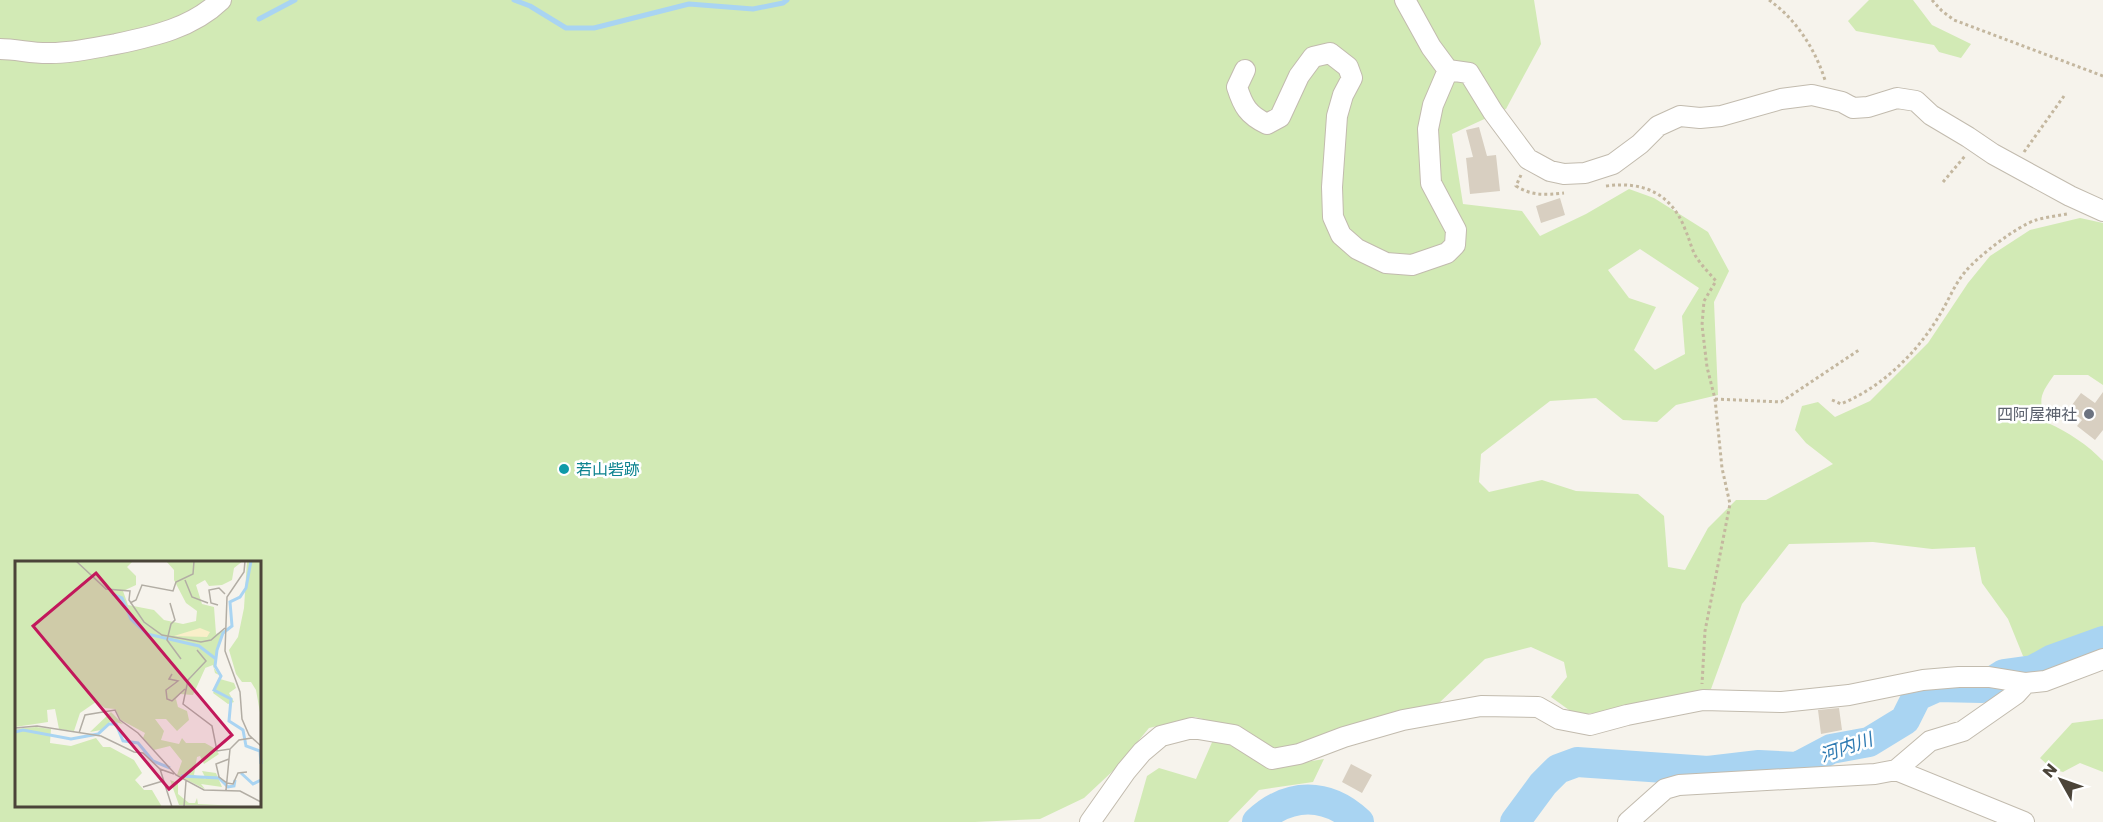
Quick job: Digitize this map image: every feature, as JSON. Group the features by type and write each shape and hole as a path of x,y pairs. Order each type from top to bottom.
{"street":[{"path":"0,49 51,53 93,48 155,36 182,27 199,18 221,0"},
{"path":"1405,0 1431,47 1448,70 1469,73 1493,112 1528,159 1550,171 1564,174 1585,173 1613,164 1640,144 1658,126 1680,116 1700,118 1720,116 1781,99 1812,94 1853,108 1868,107 1897,98 1916,101 1931,115 1993,154 2095,208"},
{"path":"1245,70 1237,87 1241,99 1253,117 1266,124 1280,117 1299,76 1313,57 1330,53 1348,67 1352,78 1343,95 1337,116 1332,187 1333,217 1341,235 1357,249 1386,263 1412,265 1447,253 1455,245 1456,230 1431,183 1428,129 1433,105 1448,70"},
{"path":"1090,822 1142,752 1161,736 1192,728 1234,735 1272,759 1299,754 1344,737 1403,720 1481,706 1538,707 1559,719 1590,725 1703,700 1782,702 1849,696 1923,680 1959,677 1989,677 2019,682 2045,681 2103,659"},
{"path":"1628,822 1665,789 1679,785 1875,774 1896,770 1930,741 1963,730 2016,694 2019,682"},
{"path":"1896,770 2014,820"}],"path":[{"path":"1769,0 1779,7 1811,47 1831,99"},
{"path":"1932,0 1954,20 2103,76"},
{"path":"2015,166 2064,96"},
{"path":"1943,182 1976,143"},
{"path":"1528,159 1516,186 1526,192 1541,195 1565,193"},
{"path":"1601,187 1629,184 1656,192 1672,204 1685,227 1694,253 1716,281 1704,301 1702,325 1707,367 1715,399 1722,468 1730,504 1705,631 1701,677 1703,700"},
{"path":"1832,400 1841,404 1862,396 1883,382 1938,319 1965,271 2013,231 2034,221 2095,208"},
{"path":"1715,399 1781,402 1859,350"}],"green space":[{"path":"0,0 1534,0 1541,44 1506,109 1452,134 1463,204 1522,211 1540,236 1586,214 1629,189 1654,198 1708,232 1729,271 1714,302 1718,395 1676,405 1657,422 1623,420 1596,398 1550,401 1481,454 1479,482 1489,492 1542,480 1576,491 1638,494 1664,516 1668,567 1685,570 1708,528 1736,500 1766,500 1833,464 1806,443 1795,430 1802,406 1818,402 1835,417 1870,401 1928,343 1968,283 1990,256 2030,230 2080,218 2103,223 2103,385 2088,375 2054,375 2043,393 2041,403 2048,423 2077,439 2103,461 2103,651 2047,672 2023,656 2008,619 1982,583 1975,547 1932,549 1873,542 1789,544 1742,604 1711,689 1603,712 1576,715 1551,697 1567,677 1564,662 1531,647 1485,659 1437,705 1276,751 1246,730 1195,717 1149,728 1115,769 1084,798 1040,819 975,822 0,822","holes":["1640,249 1699,288 1682,316 1685,354 1655,370 1634,350 1656,307 1629,298 1608,270"]},
{"path":"1869,0 1913,0 1932,25 1971,44 1961,58 1939,52 1934,45 1856,31 1848,21"},
{"path":"2103,719 2103,772 2080,763 2063,772 2052,769 2040,758 2072,723"},
{"path":"1213,740 1235,746 1269,768 1324,759 1313,782 1259,790 1228,822 1134,822 1147,776 1159,768 1196,779"}],"building":[{"path":"1479,127 1487,156 1496,155 1500,191 1470,194 1466,158 1473,157 1466,130"},
{"path":"1560,198 1565,215 1541,223 1536,206"},
{"name":"四阿屋神社","path":"2103,392 2103,430 2095,440 2077,426 2082,420 2069,409 2081,393 2095,403"},
{"path":"1839,708 1842,730 1821,734 1818,710"},
{"path":"1351,764 1372,775 1362,793 1342,782"}],"waterway":[{"path":"259,19 295,0"},
{"path":"514,0 530,6 566,28 594,28 689,4 753,9 783,3 787,0"},
{"name":"河内川","path":"1515,822 1543,784 1558,769 1577,762 1708,771 1759,765 1797,767 1831,749 1869,742 1905,720 1917,696 1937,687 1982,688 2004,674 2033,670 2053,659 2103,641"},
{"name":"河内川","path":"1257,822 1282,805 1308,800 1334,805 1359,822"}],"place":[{"name":"四阿屋神社","path":"2089,414"},
{"name":"若山砦跡","path":"564,469"}]}
